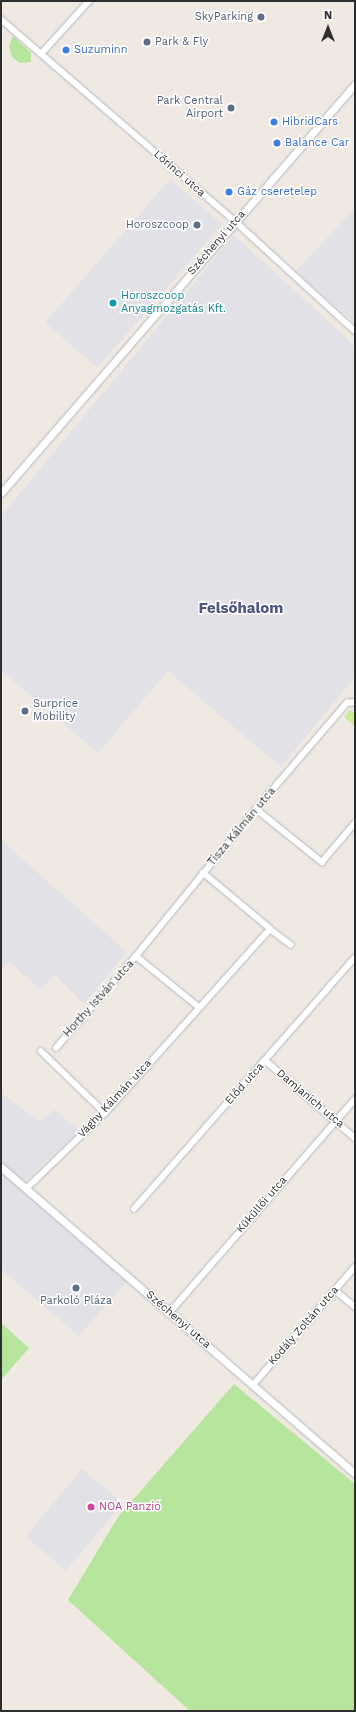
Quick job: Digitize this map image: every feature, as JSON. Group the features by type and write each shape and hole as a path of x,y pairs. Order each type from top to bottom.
{"street":[{"path":"41,54 89,1"},
{"name":"Lőrinci utca","path":"1,19 235,222 355,332"},
{"name":"Széchenyi utca","path":"1,493 355,84"},
{"name":"Tisza Kálmán utca","path":"136,956 256,809 353,701"},
{"path":"256,809 322,862 355,823"},
{"path":"203,873 291,945"},
{"name":"Vághy Kálmán utca","path":"27,1188 105,1113 270,929"},
{"name":"Horthy István utca","path":"56,1048 136,956 199,1007"},
{"name":"Előd utca","path":"134,1209 266,1061 355,957"},
{"path":"41,1051 105,1113"},
{"name":"Damjanich utca","path":"266,1061 355,1138"},
{"name":"Küküllői utca","path":"170,1312 355,1099"},
{"name":"Széchenyi utca","path":"1,1167 355,1474"},
{"name":"Kodály Zoltán utca","path":"252,1386 355,1267"},
{"path":"335,1290 355,1307"}],"shaded area":[{"path":"170,179 222,224 97,368 45,322"},
{"path":"355,208 355,323 296,271"},
{"path":"234,235 355,346 355,677 281,767 168,671 98,753 1,670 1,516"},
{"path":"1,840 127,952 84,1004 55,974 40,990 9,961 1,968"},
{"path":"1,1093 39,1121 55,1110 80,1131 24,1181 130,1278 79,1336 1,1269"},
{"path":"82,1469 123,1503 66,1570 25,1536"}],"green space":[{"path":"13,36 31,53 31,62 20,63 12,57 9,46"},
{"path":"350,710 355,713 355,727 344,717"},
{"path":"1,1323 29,1348 1,1380"},
{"path":"234,1384 355,1484 355,1711 190,1711 68,1600 118,1517"}],"place":[{"name":"SkyParking","path":"261,17"},
{"name":"Park & Fly","path":"147,42"},
{"name":"Suzuminn","path":"66,50"},
{"name":"Park Central Airport","path":"231,108"},
{"name":"HibridCars","path":"274,122"},
{"name":"Balance Car","path":"277,143"},
{"name":"Gáz cseretelep","path":"229,192"},
{"name":"Horoszcoop","path":"197,225"},
{"name":"Horoszcoop Anyagmozgatás Kft.","path":"113,303"},
{"name":"Surprice Mobility","path":"25,711"},
{"name":"Parkoló Pláza","path":"76,1288"},
{"name":"NOA Panzió","path":"91,1507"}],"district":[{"name":"Felsőhalom","path":"241,609"}]}
